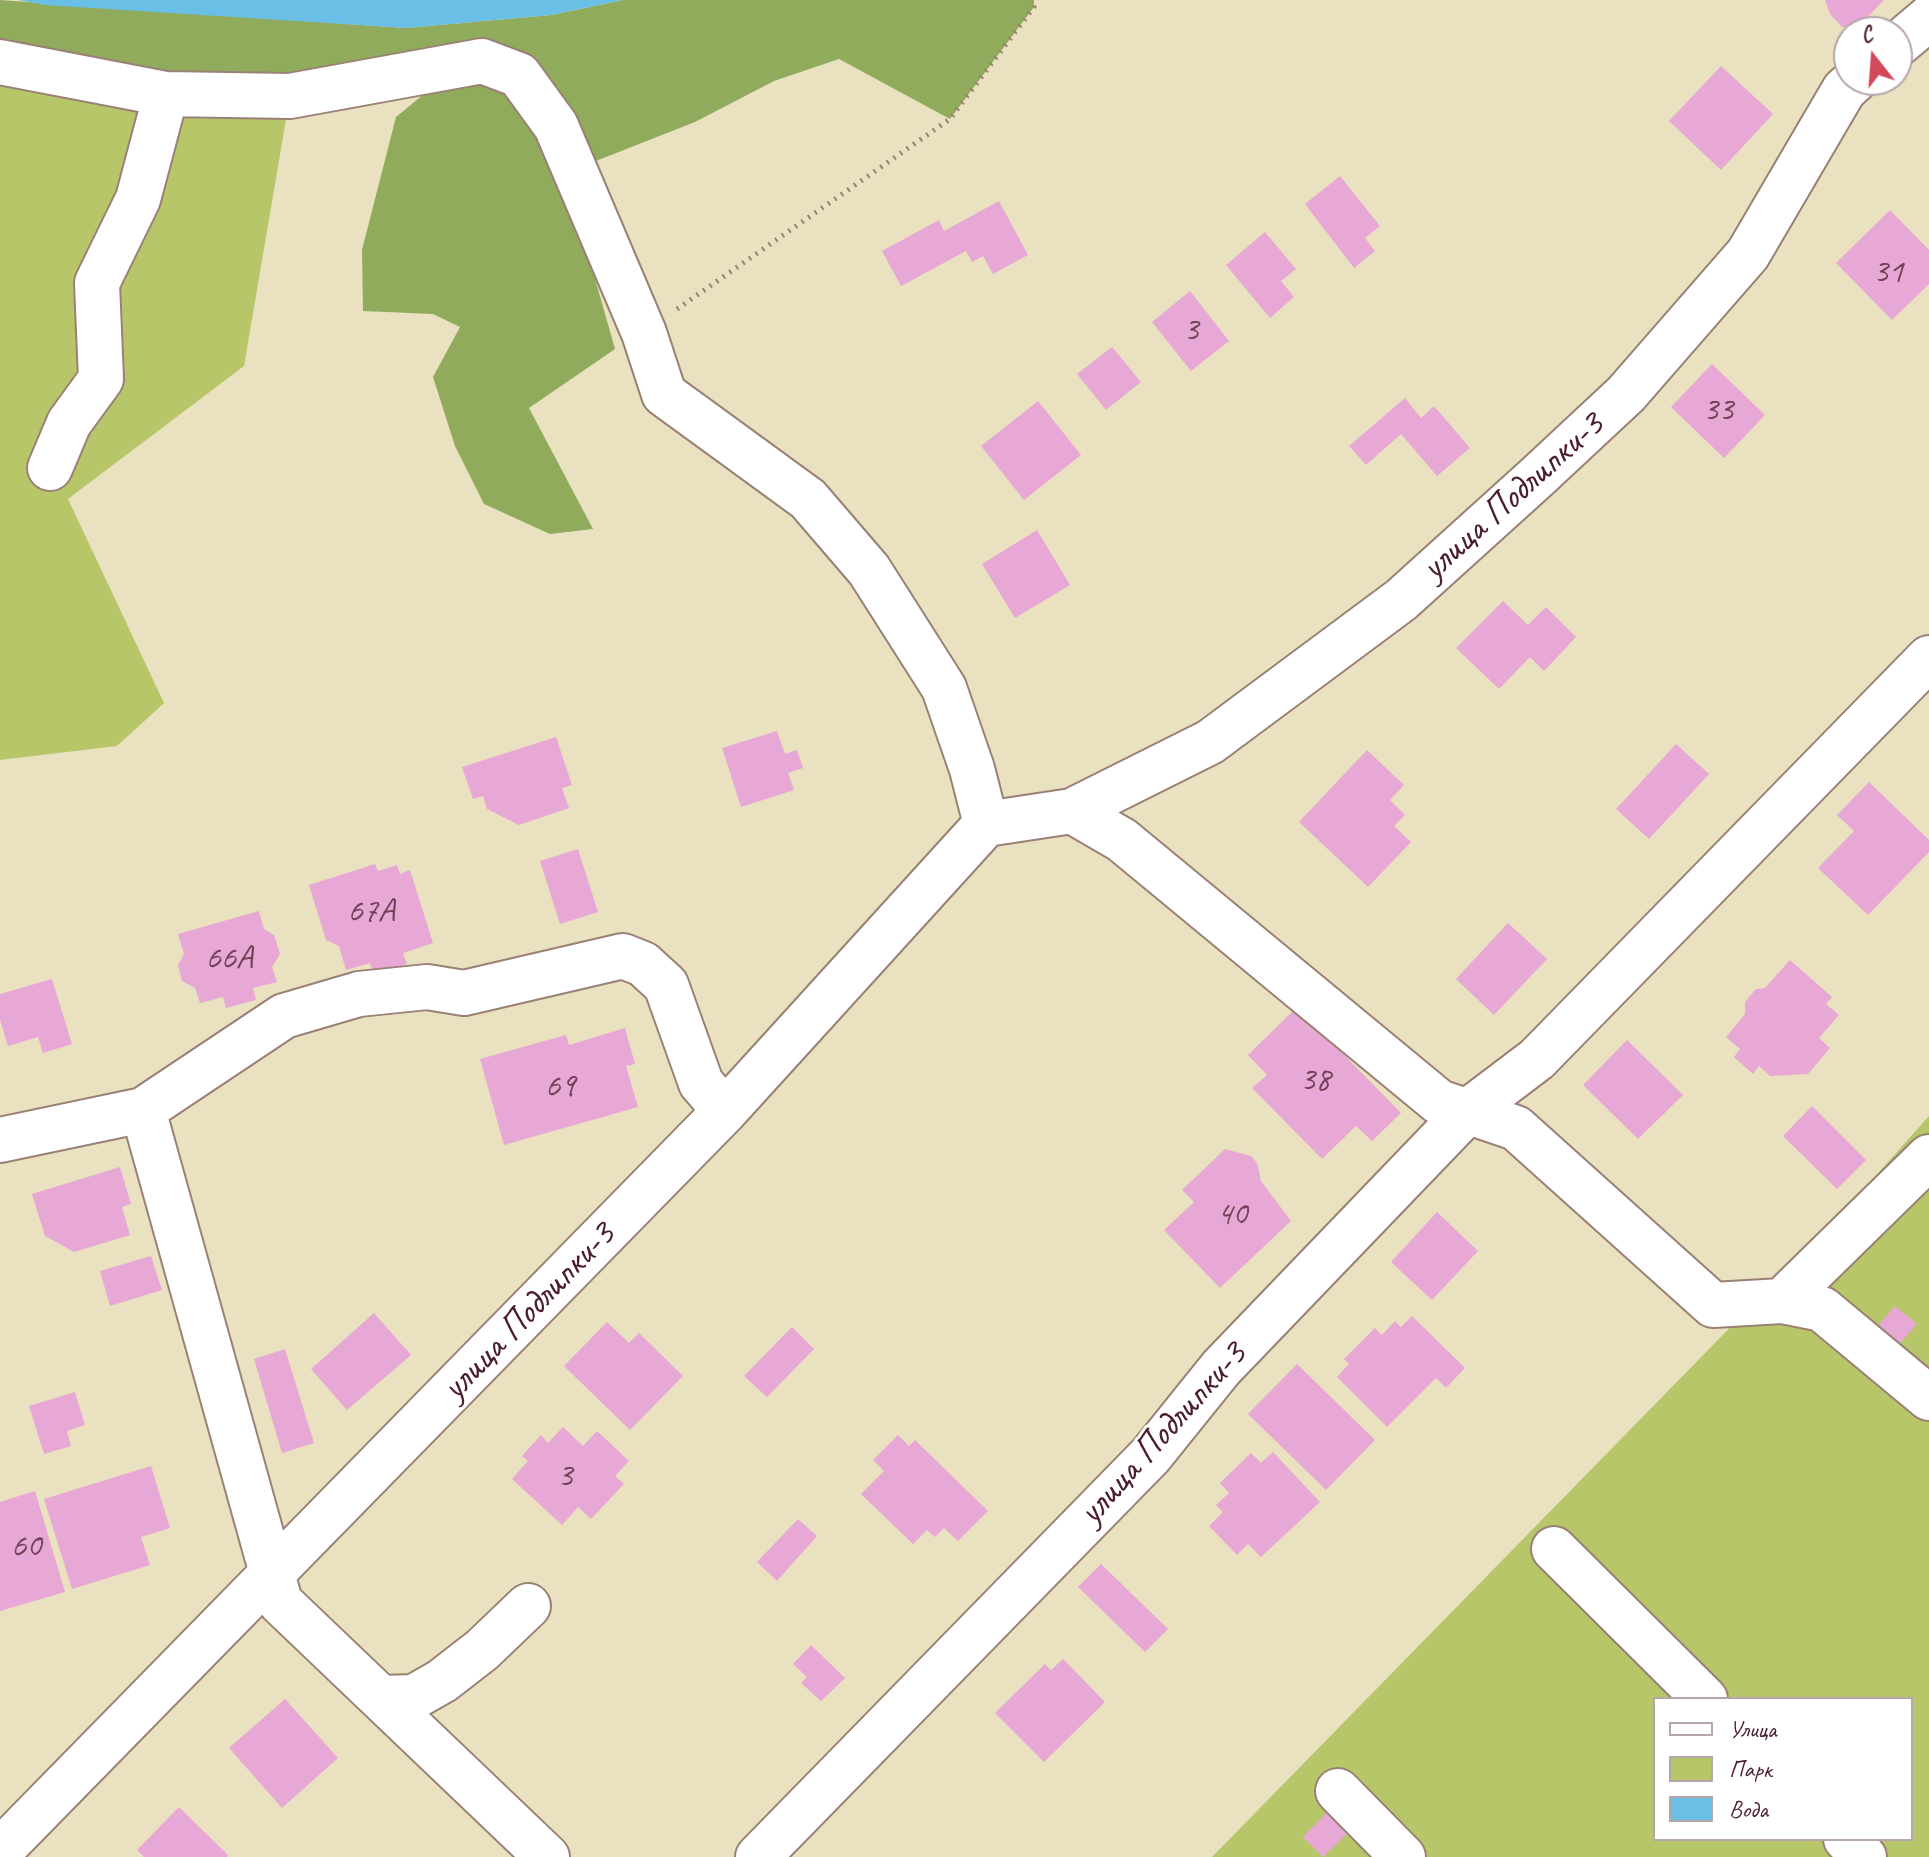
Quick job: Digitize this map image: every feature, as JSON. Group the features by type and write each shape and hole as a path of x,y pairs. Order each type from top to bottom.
{"street":[{"path":"1913,32 1929,18"},
{"path":"0,62 166,94 290,96 482,61 519,75 556,126 644,333 664,394 808,499 869,570 944,688 972,769 986,824"},
{"path":"50,468 69,423 101,379 97,283 138,199 166,94"},
{"name":"улица Подлипки-3","path":"1,1848 725,1111 986,824 1072,811 1210,742 1401,600 1626,394 1748,254 1840,96"},
{"name":"улица Подлипки-3","path":"758,1857 1151,1455 1221,1368 1467,1112 1537,1059 1929,658"},
{"path":"1072,811 1122,840 1439,1102 1516,1128 1713,1305 1782,1301 1822,1309 1929,1398"},
{"path":"0,1140 143,1110 284,1016 359,994 427,987 464,993 623,956 643,964 666,985 701,1083 725,1111"},
{"path":"143,1110 280,1602 547,1857"},
{"path":"1782,1301 1929,1157"},
{"path":"1554,1549 1703,1697"},
{"path":"382,1698 414,1697 442,1681 482,1650 528,1606"},
{"path":"1338,1791 1403,1857"},
{"path":"1848,1841 1864,1857"}],"path":[{"path":"644,333 950,119 1034,7 1034,0"}],"green space":[{"path":"0,0 406,28 551,15 623,0 1034,0 1034,7 950,119 839,59 774,81 695,122 573,170 594,275 615,349 529,408 593,529 550,534 484,504 455,446 433,377 460,327 433,314 363,311 362,250 396,117 429,90 290,96 0,62"},
{"path":"0,62 290,96 244,366 68,499 164,703 117,746 0,760"},
{"path":"1929,1116 1929,1857 1212,1857 1847,1208"}],"water":[{"path":"19,0 623,0 551,15 406,28 45,5"}],"building":[{"path":"1825,0 1884,0 1869,16 1833,17"},
{"path":"1721,66 1773,114 1721,170 1669,121"},
{"path":"1340,176 1380,226 1365,238 1375,251 1354,268 1305,204"},
{"path":"999,201 1028,255 993,274 983,256 972,262 966,251 901,286 882,251 939,220 944,231"},
{"path":"1890,210 1929,250 1929,284 1892,320 1836,263"},
{"path":"1265,232 1296,269 1281,281 1294,297 1270,318 1226,265"},
{"path":"1190,291 1229,341 1191,371 1152,322"},
{"path":"1112,347 1141,382 1106,410 1077,374"},
{"path":"1712,364 1765,415 1724,458 1671,407"},
{"path":"1405,398 1421,418 1434,406 1470,448 1437,476 1401,434 1366,465 1349,446"},
{"path":"1038,401 1081,455 1024,500 981,446"},
{"path":"1037,530 1070,585 1015,618 982,564"},
{"path":"1503,601 1528,625 1546,607 1576,637 1544,671 1530,657 1499,689 1456,648"},
{"path":"777,731 785,754 797,750 803,768 788,773 794,790 741,807 722,748"},
{"path":"556,737 572,785 562,788 569,808 519,825 487,809 483,796 473,799 462,767"},
{"path":"1676,744 1709,774 1649,839 1616,809"},
{"path":"1367,750 1404,785 1390,800 1405,815 1394,826 1411,842 1368,887 1299,822"},
{"path":"1869,782 1929,840 1929,852 1868,915 1818,868 1854,831 1837,815"},
{"path":"578,849 598,912 560,924 540,861"},
{"path":"375,864 378,871 397,865 400,874 410,870 433,943 403,953 407,964 373,974 370,963 346,970 339,946 326,940 309,885"},
{"path":"259,911 264,929 274,935 280,954 272,967 277,982 253,988 256,1000 226,1008 223,997 200,1003 195,988 182,981 178,965 184,954 178,934"},
{"path":"1508,923 1547,959 1494,1015 1456,979"},
{"path":"1790,960 1832,997 1826,1004 1839,1015 1819,1038 1830,1048 1808,1074 1770,1076 1759,1066 1753,1074 1734,1057 1740,1049 1726,1037 1745,1014 1745,1002 1756,989 1765,988"},
{"path":"52,979 72,1044 43,1053 38,1037 8,1046 0,1020 0,994"},
{"path":"1297,1007 1401,1113 1372,1141 1356,1126 1322,1159 1252,1088 1267,1075 1248,1055"},
{"path":"625,1028 635,1064 626,1066 638,1107 504,1145 480,1059 566,1035 569,1045"},
{"path":"1627,1040 1683,1095 1638,1139 1583,1085"},
{"path":"1812,1106 1866,1160 1837,1189 1783,1136"},
{"path":"1225,1149 1251,1156 1257,1163 1261,1181 1291,1221 1220,1288 1164,1230 1194,1202 1182,1190"},
{"path":"120,1167 131,1204 122,1207 130,1235 74,1252 45,1236 32,1194"},
{"path":"1437,1212 1478,1251 1432,1300 1391,1262"},
{"path":"151,1256 162,1290 110,1306 100,1271"},
{"path":"1895,1306 1917,1324 1889,1356 1868,1337"},
{"path":"374,1313 411,1355 347,1410 311,1369"},
{"path":"1412,1316 1465,1368 1446,1388 1436,1378 1387,1427 1337,1377 1349,1364 1344,1359 1375,1328 1382,1335 1395,1321 1401,1327"},
{"path":"607,1322 629,1343 639,1333 683,1376 630,1430 564,1366"},
{"path":"792,1327 814,1349 767,1397 744,1376"},
{"path":"285,1349 314,1443 282,1453 254,1359"},
{"path":"1297,1364 1375,1440 1326,1490 1248,1414"},
{"path":"75,1392 85,1425 67,1431 71,1446 44,1454 29,1406"},
{"path":"563,1427 583,1446 597,1431 629,1461 615,1476 624,1484 591,1519 578,1507 562,1525 512,1479 528,1461 522,1456 541,1435 548,1443"},
{"path":"898,1435 909,1446 915,1440 988,1511 958,1541 944,1528 935,1537 927,1530 913,1544 861,1494 884,1471 873,1460"},
{"path":"1273,1452 1320,1502 1261,1557 1248,1544 1237,1555 1209,1526 1223,1512 1216,1505 1229,1493 1220,1483 1251,1453 1261,1463"},
{"path":"151,1466 170,1528 141,1537 150,1565 72,1589 44,1499"},
{"path":"35,1491 65,1592 0,1611 0,1502"},
{"path":"798,1519 817,1536 777,1581 757,1562"},
{"path":"1101,1564 1168,1629 1145,1652 1078,1587"},
{"path":"811,1645 845,1678 821,1701 801,1683 807,1677 793,1664"},
{"path":"1063,1659 1105,1702 1044,1762 995,1713 1045,1664 1051,1670"},
{"path":"285,1699 338,1758 282,1808 229,1748"},
{"path":"1335,1804 1356,1825 1323,1857 1303,1837"},
{"path":"179,1807 227,1857 144,1857 137,1850"}]}
